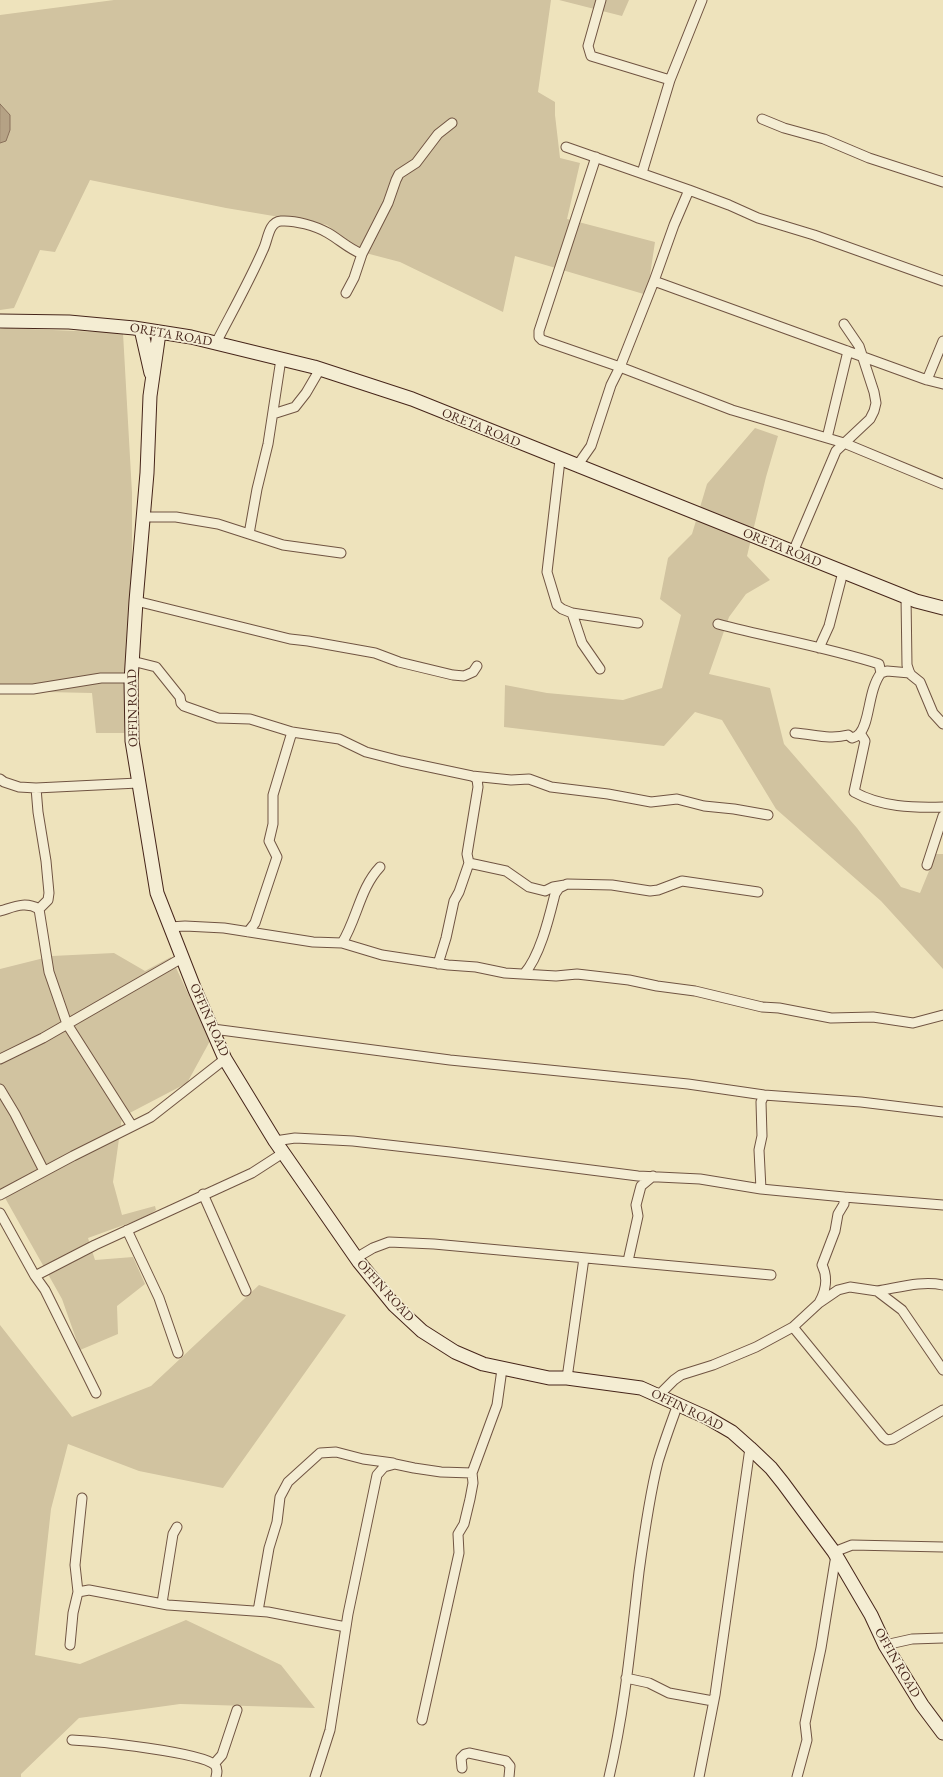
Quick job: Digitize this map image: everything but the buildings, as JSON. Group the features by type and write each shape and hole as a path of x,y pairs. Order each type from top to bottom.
{"street":[{"path":"601,0 588,46 592,56 670,80"},
{"path":"642,173 670,80 702,0"},
{"path":"762,119 784,128 824,138 869,158 943,182"},
{"path":"346,293 354,278 362,254 388,204 399,174 416,163 438,134 452,123"},
{"path":"566,147 689,190 758,218 814,235 943,281"},
{"path":"596,157 538,331 539,337 542,340 620,367 732,410 844,443 943,484"},
{"path":"577,466 591,446 611,385 620,367 654,281 674,225 689,190"},
{"path":"216,343 224,330 241,293 253,274 266,244 270,229 274,224 280,221 293,222 317,229 327,233 353,251 362,254"},
{"path":"654,281 862,355 927,380 943,384"},
{"name":"ORETA ROAD","path":"0,321 69,322 141,329 216,343 320,369 412,400 906,597 943,608"},
{"path":"793,552 836,451 870,419 876,403 862,355 855,338 844,324"},
{"path":"141,329 152,377"},
{"path":"152,377 157,356 159,333"},
{"path":"927,380 943,341"},
{"path":"827,438 848,351"},
{"path":"249,534 281,359"},
{"path":"272,414 295,407 306,393 320,369"},
{"name":"OFFIN ROAD","path":"152,377 147,473 142,517 131,678 132,740 157,893 195,990 225,1059 275,1141 356,1258 394,1305 422,1331 455,1352 483,1364 502,1369 549,1378 567,1378 641,1388 660,1395 708,1418 726,1428 750,1448 771,1468 835,1553 885,1645 922,1704 943,1733"},
{"path":"560,460 546,572 557,605 572,613 638,623"},
{"path":"142,517 176,517 218,524 283,545 341,552"},
{"path":"819,648 829,626 843,572"},
{"path":"906,597 907,665 910,673 920,682 931,710 943,724"},
{"path":"136,601 290,639 375,653 399,662 453,675 464,676 473,672 477,666"},
{"path":"572,613 582,643 600,668"},
{"path":"718,624 842,652 879,664 881,673 872,690 864,727 860,733 852,738 848,735 834,738 795,733"},
{"path":"132,661 156,667 180,697 181,703 184,706 218,718 250,719 292,732 339,739 366,752 401,762 472,776 511,780 529,779 551,788 608,794 651,802 677,799 704,806 734,809 768,815"},
{"path":"881,673 887,671 910,673"},
{"path":"0,689 33,689 101,678 131,678"},
{"path":"248,932 255,923 276,862 277,857 269,841 273,824 272,802 292,732"},
{"path":"860,733 865,742 854,792 864,798 892,806 943,807"},
{"path":"438,964 446,938 454,901 459,892 469,863 467,854 478,787 477,779 472,776"},
{"path":"0,779 15,786 36,788 138,783"},
{"path":"36,788 49,893 48,900 39,909"},
{"path":"927,865 943,816"},
{"path":"469,863 506,871 529,887 545,891 552,886 612,885 650,892 682,881 758,892"},
{"path":"342,944 349,933 361,899 373,875 380,867"},
{"path":"524,974 530,967 536,954 555,894 559,888 565,885"},
{"path":"0,911 23,904 31,904 39,909 49,972 67,1024 132,1126"},
{"path":"170,927 185,926 224,928 313,942 342,944 382,955 438,964 524,974 556,976 577,974 629,980 695,991 762,1007 779,1008 831,1018 873,1017 913,1023 943,1015"},
{"path":"0,1059 67,1024 182,958"},
{"path":"213,1029 450,1060 688,1084 764,1095 861,1102 943,1112"},
{"path":"0,1195 151,1117 171,1103 225,1059"},
{"path":"0,1089 15,1114 44,1171"},
{"path":"762,1189 758,1150 762,1136 761,1102 764,1095"},
{"path":"275,1141 295,1138 353,1142 450,1152 638,1176 700,1179 762,1189 943,1205"},
{"path":"35,1276 127,1230 252,1173 283,1153"},
{"path":"628,1261 638,1216 636,1205 641,1186 653,1176"},
{"path":"204,1194 246,1291"},
{"path":"819,1303 826,1280 825,1270 822,1265 835,1231 838,1214 844,1204 844,1197"},
{"path":"0,1213 48,1297 96,1393"},
{"path":"127,1230 160,1298 178,1354"},
{"path":"356,1258 373,1248 389,1242 434,1244 771,1275"},
{"path":"567,1378 584,1258"},
{"path":"660,1395 674,1380 681,1375 713,1365 745,1352 792,1327 819,1303 838,1290 850,1287 877,1291 910,1285 937,1283 943,1285"},
{"path":"877,1291 902,1310 940,1362 943,1370"},
{"path":"792,1327 883,1437 888,1440 893,1439 943,1410"},
{"path":"422,1720 459,1552 458,1534 464,1524 470,1499 472,1473 497,1405 502,1369"},
{"path":"609,1777 617,1739 644,1535 652,1491 666,1436 678,1404"},
{"path":"698,1777 713,1701 750,1448"},
{"path":"258,1611 268,1548 277,1522 280,1497 288,1482 320,1454 336,1452 363,1459 414,1468 441,1472 472,1473"},
{"path":"315,1777 330,1730 346,1627 360,1552 377,1475 384,1467 395,1464"},
{"path":"70,1645 73,1613 78,1592 75,1565 82,1498"},
{"path":"162,1603 172,1534 177,1527"},
{"path":"797,1777 807,1740 804,1723 821,1648 835,1553 852,1545 943,1547"},
{"path":"78,1592 89,1590 162,1603 223,1610 268,1612 346,1627"},
{"path":"885,1645 912,1639 943,1638"},
{"path":"626,1678 649,1683 669,1693 713,1701"},
{"path":"214,1764 222,1755 230,1737 237,1710"},
{"path":"72,1740 101,1742 184,1755 214,1764 217,1769 216,1777"},
{"path":"462,1768 461,1758 464,1754 469,1753 506,1762 510,1766 509,1777"}],"shaded area":[{"path":"114,0 551,0 538,92 555,102 560,158 580,163 567,219 655,242 647,295 515,256 503,312 400,262 358,251 327,225 226,208 90,180 55,252 40,250 14,308 0,310 0,15"},
{"path":"559,0 629,0 622,16"},
{"path":"0,104 10,115 10,130 6,141 0,143"},
{"path":"0,329 123,333 132,493 132,569 124,733 96,733 92,693 0,691"},
{"path":"755,428 778,436 766,477 747,556 770,580 746,594 729,617 709,674 770,688 784,744 857,828 901,887 920,893 936,854 943,854 943,969 881,901 776,809 722,720 695,712 664,746 504,727 505,685 547,693 623,700 662,688 681,615 660,599 668,558 692,534 707,484"},
{"path":"114,953 145,971 171,957 210,1041 187,1083 122,1117 113,1182 122,1215 155,1206 156,1210 146,1217 88,1238 95,1260 133,1257 145,1284 117,1306 118,1334 80,1350 62,1299 0,1189 0,969 52,956"},
{"path":"259,1285 346,1315 223,1488 139,1471 68,1444 51,1509 35,1655 80,1664 186,1620 281,1665 315,1708 180,1704 79,1718 21,1774 21,1777 0,1777 0,1325 72,1417 151,1386"}]}
